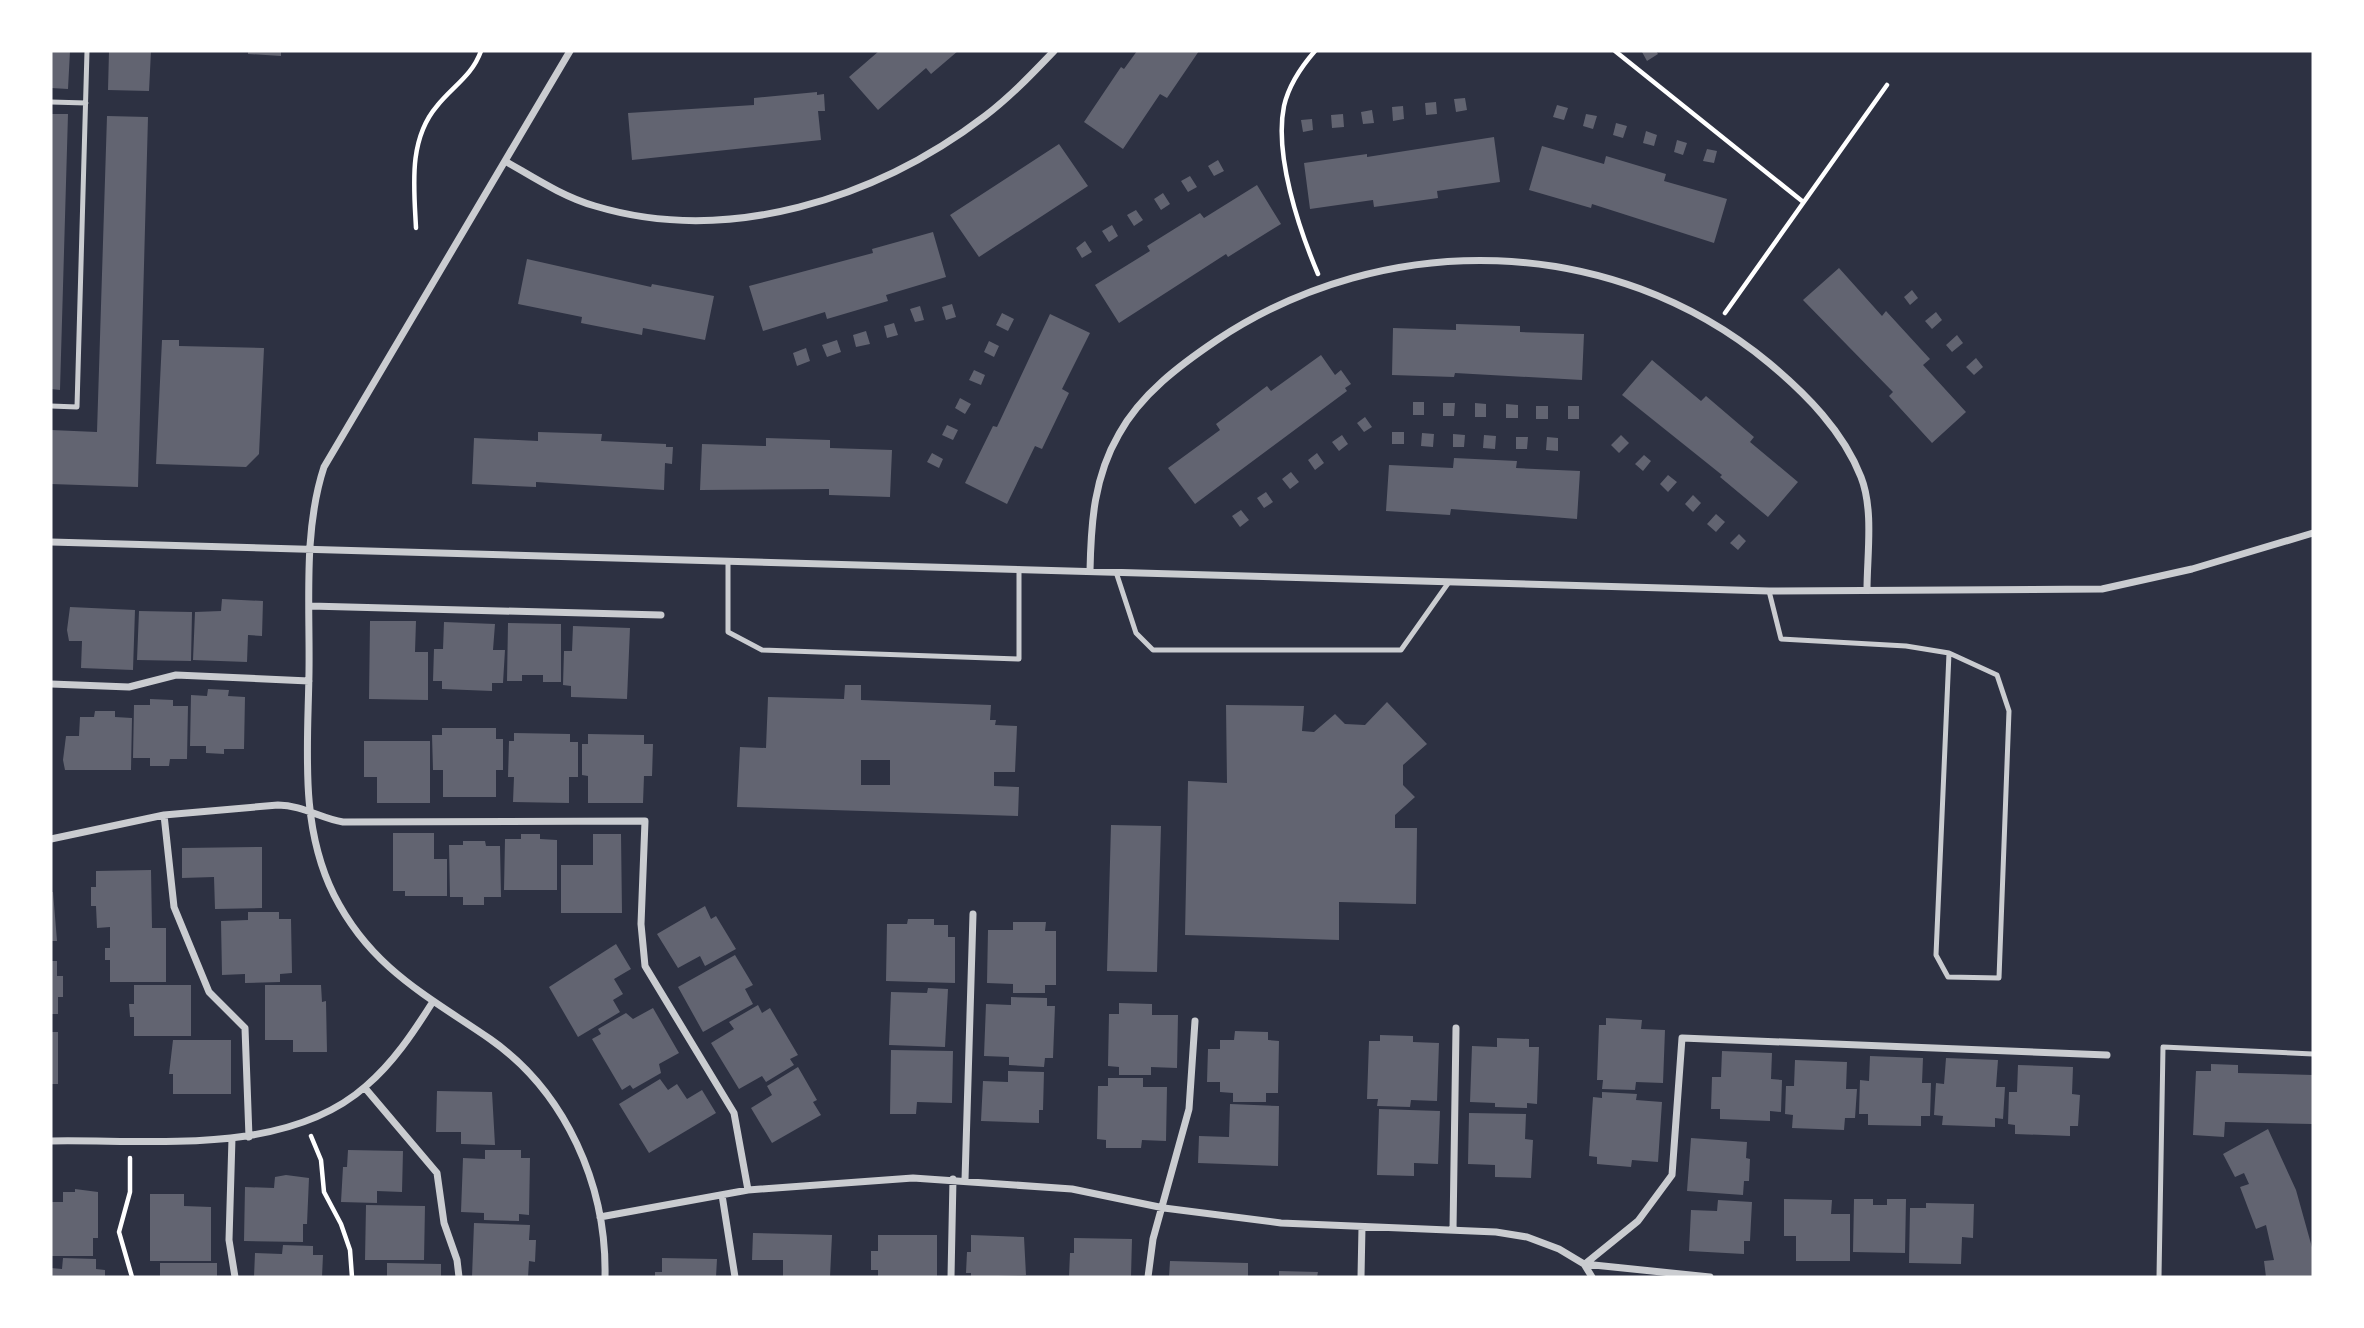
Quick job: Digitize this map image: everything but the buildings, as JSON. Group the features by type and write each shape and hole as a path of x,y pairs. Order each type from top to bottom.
{"street":[{"path":"570,51 336,443 316,494 311,548 309,810 317,854 333,894 354,930 379,961 432,1003 492,1041 527,1071 552,1101 573,1135 591,1174 600,1217 605,1277"},
{"path":"505,161 562,193 592,206 631,216 670,222 763,214 816,202 864,186 908,165 986,116 1054,51"},
{"path":"1090,571 1095,493 1119,432 1141,404 1168,377 1240,325 1280,303 1365,273 1412,263 1459,259 1545,264 1627,284 1717,325 1787,378 1845,443 1862,480 1867,507 1867,590"},
{"path":"51,542 1769,591 2102,589 2192,569 2313,533"},
{"path":"310,606 661,615"},
{"path":"51,684 129,687 176,676 309,681"},
{"path":"51,839 164,815 278,805 309,810 325,819 343,822 645,821 641,924 645,966 734,1113 748,1190"},
{"path":"164,815 174,907 209,992 245,1028 249,1137"},
{"path":"965,1180 973,914"},
{"path":"51,1141 232,1139 303,1123 332,1110 365,1088 390,1062 432,1003"},
{"path":"1148,1277 1153,1239 1164,1208 1189,1109 1195,1021"},
{"path":"1453,1230 1455,1028"},
{"path":"1584,1264 1638,1221 1672,1175 1682,1038 2107,1055"},
{"path":"365,1088 437,1173 443,1223 457,1261 459,1277"},
{"path":"232,1139 229,1240 235,1277"},
{"path":"600,1217 748,1190 875,1179 953,1179 1072,1189 1164,1208 1281,1223 1453,1230 1527,1237 1584,1264 1710,1277"},
{"path":"951,1277 953,1179"},
{"path":"722,1195 736,1277"},
{"path":"1361,1277 1362,1227"},
{"path":"1584,1264 1592,1277"}],"lane":[{"path":"51,406 77,407 87,51"},
{"path":"51,102 86,103"},
{"path":"728,561 728,632 762,650 1020,659 1020,569"},
{"path":"1116,572 1136,633 1153,650 1401,650 1449,582"},
{"path":"1769,591 1782,639 1906,646 1949,653 1997,674 2009,711 1999,978 1948,977 1936,955 1949,653"},
{"path":"2159,1277 2163,1047 2313,1054"}],"path":[{"path":"416,228 414,181 419,140 438,105 469,76 481,51"},
{"path":"1315,51 1292,84 1282,120 1294,201 1305,243 1323,286"},
{"path":"1615,51 1802,201"},
{"path":"1717,325 1802,201 1887,85"},
{"path":"303,1123 319,1152 324,1192 341,1224 350,1250 352,1277"},
{"path":"129,1140 131,1183 119,1232 132,1277"}]}
